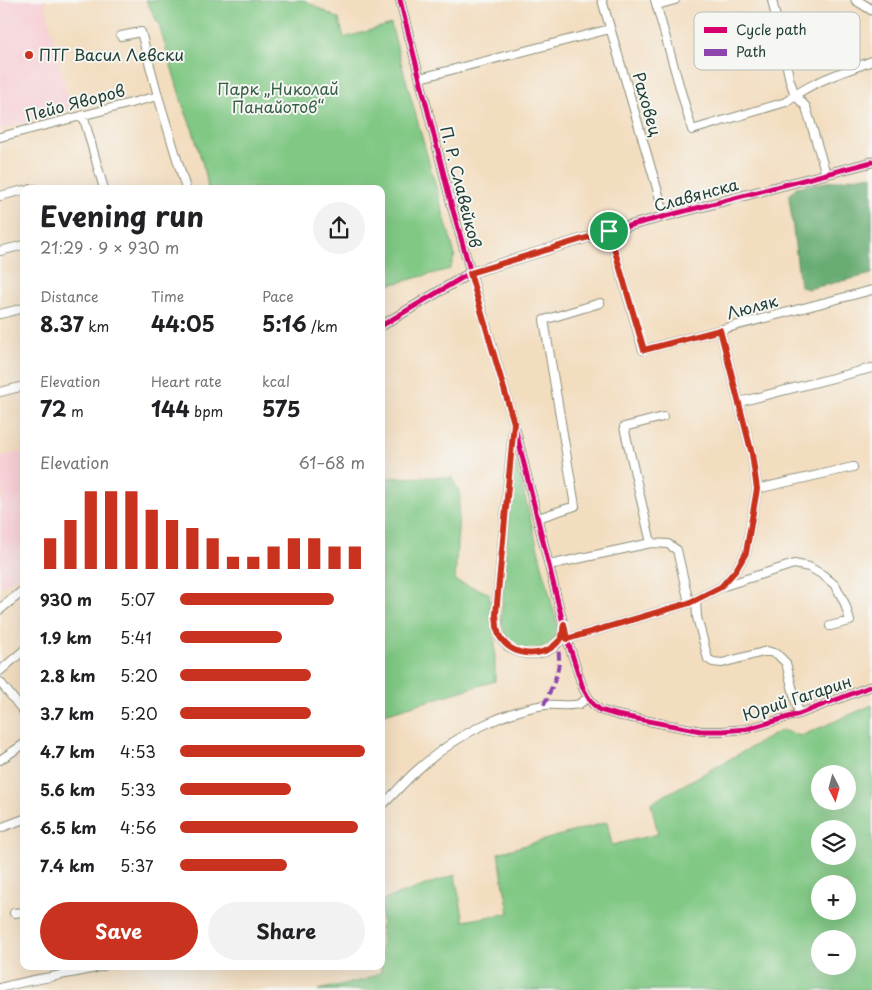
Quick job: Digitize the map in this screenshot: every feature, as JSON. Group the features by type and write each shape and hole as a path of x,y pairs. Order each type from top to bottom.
{"street":[{"name":"П. Р. Славейков","path":"400,0 452,207 514,423 567,639 583,688 588,697"},
{"name":"Раховец","path":"602,0 665,216"},
{"path":"675,0 656,2 692,130 786,102 814,83 848,70"},
{"path":"856,0 872,10"},
{"path":"420,78 610,30"},
{"path":"121,36 141,32 185,185"},
{"path":"860,66 872,61"},
{"path":"788,70 795,95 806,107 826,174"},
{"name":"Пейо Яворов","path":"0,137 158,96"},
{"path":"83,115 103,185"},
{"name":"Славянска","path":"385,324 470,273 609,231 872,162"},
{"path":"0,196 20,191"},
{"name":"Люляк","path":"609,231 644,350 872,290"},
{"path":"0,251 20,246"},
{"path":"538,518 575,506 544,320 600,303"},
{"path":"0,314 20,309"},
{"path":"720,330 752,454 757,489 746,553 736,570 721,587"},
{"path":"739,402 872,368"},
{"path":"0,392 20,387"},
{"path":"651,543 624,427 663,417"},
{"path":"514,423 496,614 499,636 508,646 516,650 523,653 538,653 554,647 562,637 564,624"},
{"path":"757,489 853,467"},
{"path":"549,565 651,543 668,544 676,550 708,659 713,662 722,663 766,651 777,654 786,664 799,714"},
{"path":"567,639 692,601 721,587 794,564 809,566 836,586 845,604 850,621 830,626"},
{"path":"0,609 20,593"},
{"path":"0,671 20,654"},
{"path":"0,682 20,707"},
{"name":"Юрий Гагарин","path":"588,697 600,710 617,716 700,731 722,731 747,729 799,714 872,686"},
{"path":"385,803 413,774 441,751 461,737 489,722 544,705 578,705 588,697"},
{"path":"0,760 20,747"},
{"path":"0,828 20,820"},
{"path":"14,913 20,912"},
{"path":"0,988 75,970"}],"shaded area":[{"name":"ПТГ Васил Левски","path":"0,0 44,0 71,110 0,130"},
{"path":"20,452 20,574 0,588 0,499 3,498 0,485 0,457"}],"green space":[{"name":"Парк „Николай Панайотов“","path":"146,0 304,0 339,19 344,38 391,24 455,255 450,269 385,286 385,185 207,185 193,131 183,106 159,25"},
{"path":"872,175 872,274 808,289 800,286 789,196 796,187"},
{"path":"516,462 558,628 551,642 541,647 530,649 519,647 508,639 501,619 513,464"},
{"path":"385,478 452,478 460,494 455,581 489,593 495,644 495,681 385,714"},
{"path":"872,705 872,990 318,990 364,980 381,972 381,970 385,970 385,899 455,875 464,921 509,913 498,853 607,822 612,845 658,834 651,803 782,730 801,736"}],"marked path":[{"path":"544,705 558,671 558,642"}],"cycle path":[{"path":"400,0 452,207 514,423 567,639 583,688 588,697 600,710 617,715 701,731 722,731 747,729 799,714 872,686"},
{"path":"385,324 470,273 609,231 872,162"}],"place":[{"name":"ПТГ Васил Левски","path":"29,55"}],"route":[{"path":"609,231 644,350 720,330 752,454 757,489 746,553 736,570 721,587 689,603 567,639 564,624 562,637 554,647 538,653 523,653 508,646 499,636 496,614 514,423 470,273 609,231"}]}
